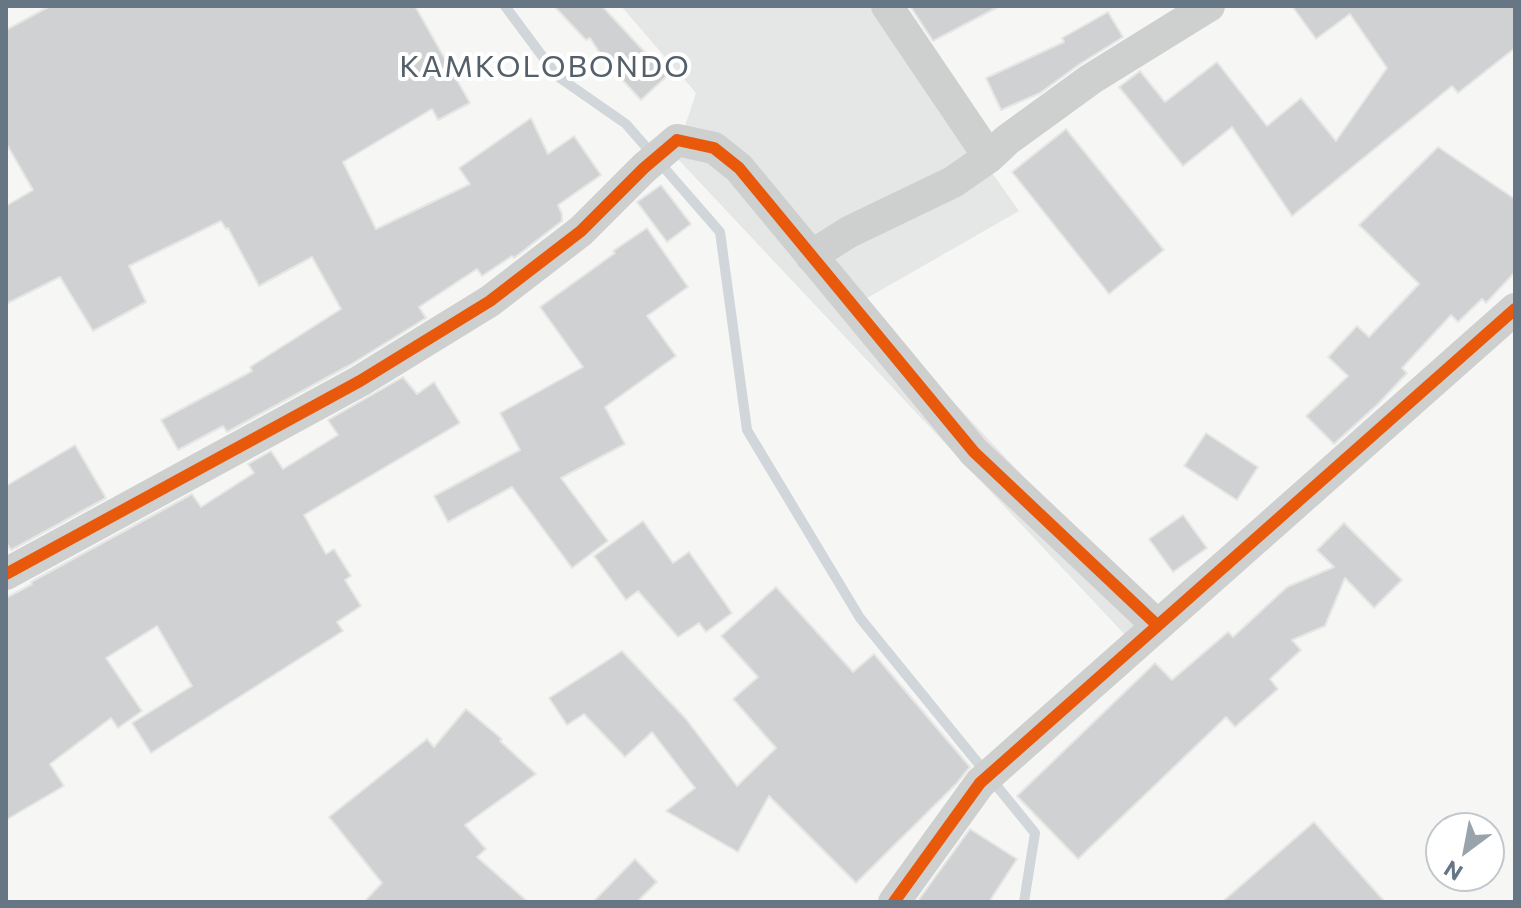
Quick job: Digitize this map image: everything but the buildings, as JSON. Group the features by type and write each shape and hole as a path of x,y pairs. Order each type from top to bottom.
{"street":[{"path":"887,6 989,157"},
{"path":"811,256 849,232 953,182 1091,79 1209,6"},
{"path":"8,569 360,381 490,301 581,231 677,140 714,148 739,168 974,452 1157,625"},
{"path":"894,902 980,783 1515,309"}],"shaded area":[{"path":"621,6 875,6 1019,211 860,302 1151,613 1128,638 675,156 696,93"}],"waterway":[{"path":"505,6 557,76 626,124 720,232 747,430 860,618 1035,833 1024,902"}],"cycle path":[{"path":"6,574 360,381 490,301 581,231 677,140 714,148 739,168 974,452 1157,625"},
{"path":"894,902 980,783 1515,309"}],"district":[{"name":"KAMKOLOBONDO","path":"545,67"}]}
